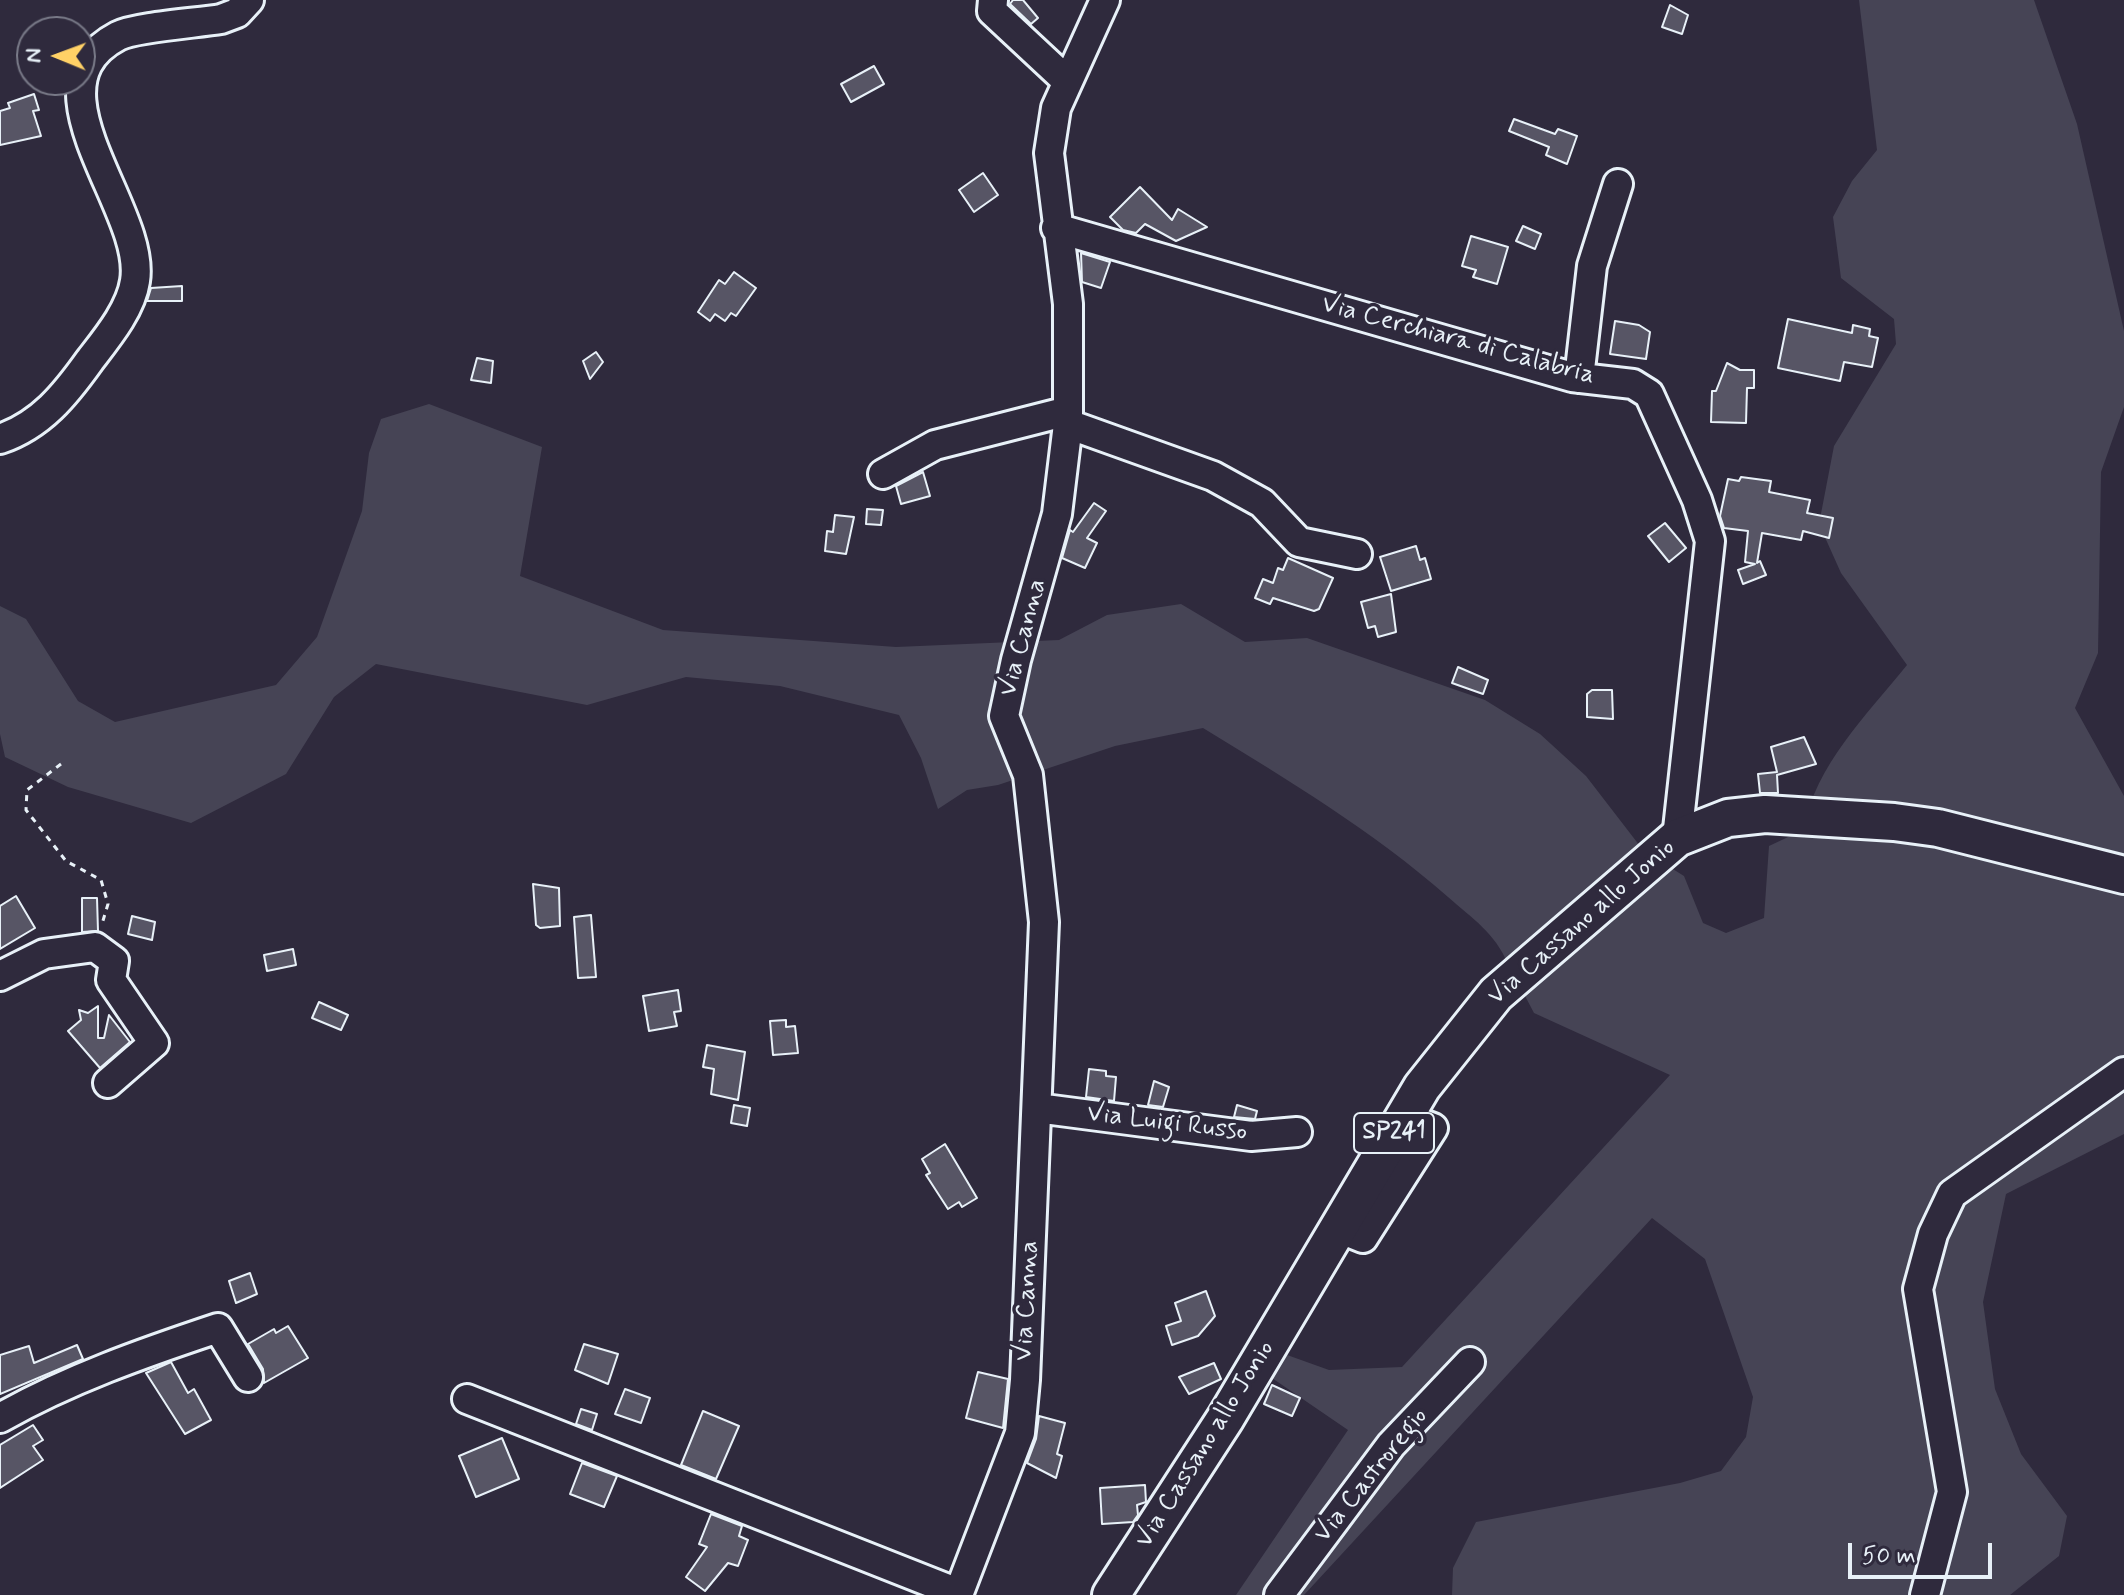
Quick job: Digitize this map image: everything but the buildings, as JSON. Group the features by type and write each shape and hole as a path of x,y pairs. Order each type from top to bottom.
{"main road":[{"name":"Via Cassano allo Jonio","path":"1111,1595 1225,1419 1422,1087 1496,994 1677,838 1728,818 1802,815 1938,828 2124,875"}],"street":[{"path":"0,439 23,431 62,399 107,337 135,284 133,236 86,133 80,101 84,78 95,57 119,36 221,19 237,13 249,0"},
{"path":"993,0 992,11 1067,81"},
{"name":"Via Canna","path":"958,1594 1020,1433 1025,1380 1044,922 1028,775 1004,716 1016,660 1057,514 1068,417 1068,304 1056,228 1049,153 1056,108 1105,0"},
{"path":"1579,378 1592,266 1618,184"},
{"name":"Via Cerchiara di Calabria","path":"1056,228 1579,378 1633,384 1649,394 1697,500 1710,541 1677,838"},
{"path":"883,474 935,445 1068,417 1213,476 1262,503 1299,542 1357,554"},
{"path":"0,976 44,954 95,947 114,961 111,980 154,1043 108,1083"},
{"path":"1925,1595 1952,1492 1918,1289 1933,1234 1952,1194 2124,1072"},
{"name":"Via Luigi Russo","path":"1037,1108 1251,1136 1297,1132"},
{"path":"0,1418 35,1398 136,1355 218,1328 248,1377"},
{"name":"Via Castroregio","path":"1279,1595 1391,1445 1470,1362"},
{"path":"467,1399 958,1594"}],"path":[{"path":"61,764 27,790 26,810 66,861 101,880 108,904 95,947"}],"shaded area":[{"path":"1859,0 2034,0 2077,124 2124,331 2124,407 2101,472 2098,653 2075,708 2124,796 2124,1134 2006,1194 1983,1302 1995,1389 2021,1454 2067,1516 2059,1556 2010,1595 1452,1595 1453,1568 1476,1522 1680,1483 1721,1471 1746,1437 1753,1397 1705,1259 1652,1218 1304,1595 1236,1595 1348,1430 1269,1376 1276,1351 1329,1370 1402,1367 1670,1075 1534,1013 1524,994 1668,866 1684,876 1703,923 1726,933 1764,918 1769,846 1803,830 1819,784 1831,762 1907,665 1841,573 1819,524 1834,446 1896,344 1894,319 1841,278 1833,217 1852,181 1877,150"},
{"path":"429,404 542,447 520,576 663,630 896,647 1059,640 1107,615 1181,604 1245,642 1307,638 1485,700 1540,734 1586,776 1643,850 1508,964 1497,944 1482,927 1390,850 1329,807 1203,728 1115,746 998,785 967,790 938,809 921,758 899,715 780,686 686,677 587,705 376,664 334,697 286,774 191,823 68,787 5,757 0,734 0,606 26,619 78,701 115,722 276,685 317,637 362,511 369,453 381,419"}]}
